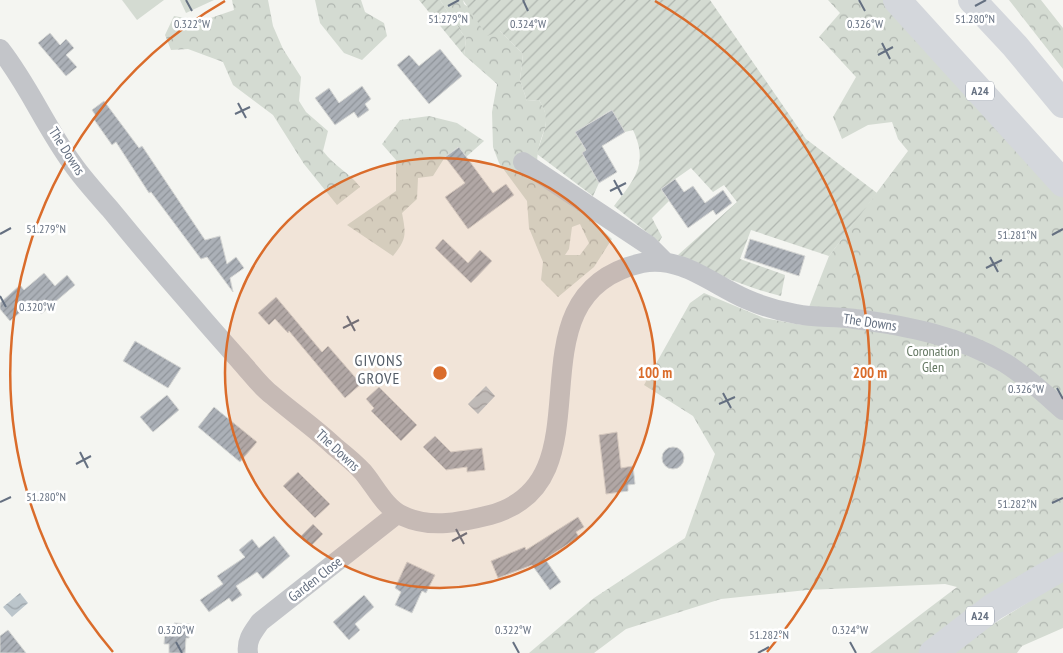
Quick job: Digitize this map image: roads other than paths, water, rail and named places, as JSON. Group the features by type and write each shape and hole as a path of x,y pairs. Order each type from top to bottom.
{"highway":[{"name":"A24","path":"897,0 1063,183"},
{"path":"972,0 1015,46 1063,104"},
{"name":"A24","path":"933,653 992,607 1063,566"}],"street":[{"name":"The Downs","path":"0,49 21,76 72,164 162,272 270,394 310,424 356,466 397,514 416,522 439,524 470,520 502,512 520,503 533,490 547,467 554,445 558,425 564,342 578,306 591,290 608,278 644,263 665,262 681,265 743,298 768,308 799,315 851,318 923,330 973,347 1008,365 1063,410"},
{"name":"The Downs","path":"523,162 648,245 665,262"},
{"name":"Garden Close","path":"248,653 247,645 251,634 260,622 397,514"}],"water":[{"path":"486,386 495,396 478,414 468,404"},
{"path":"20,593 28,603 12,617 3,607"}],"district":[{"name":"GIVONS GROVE","path":"379,369"}],"park label":[{"name":"Coronation Glen","path":"933,360"}]}
